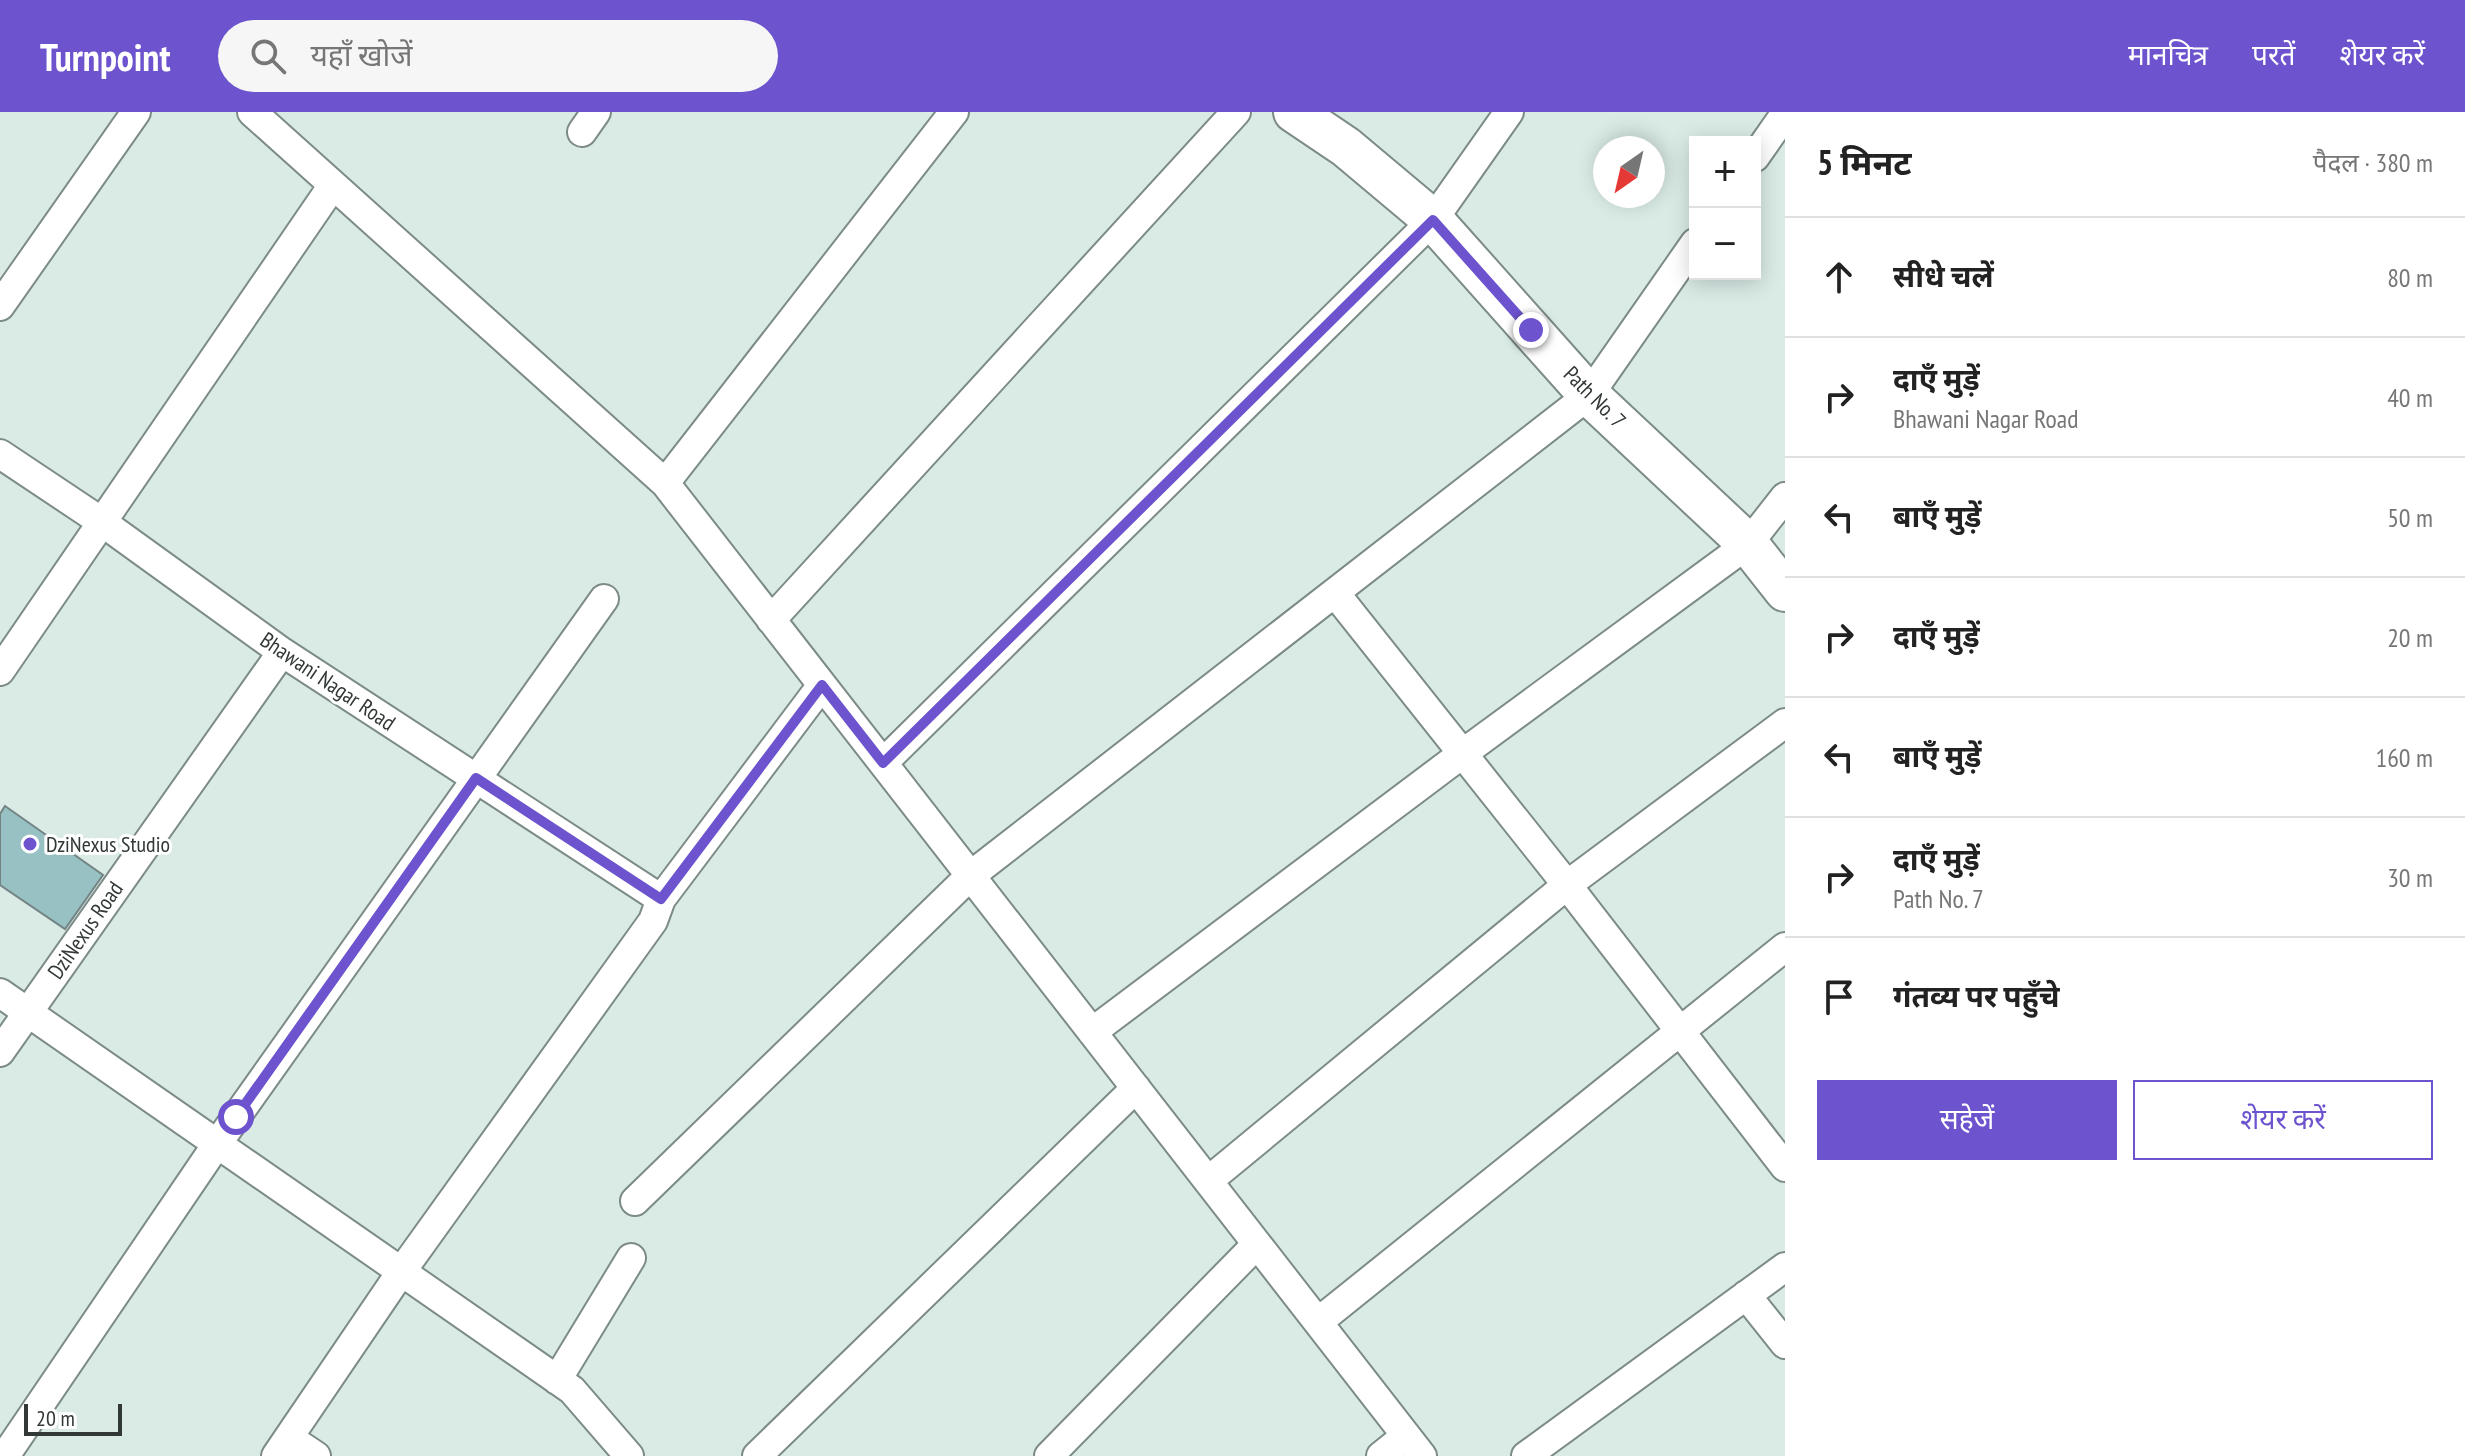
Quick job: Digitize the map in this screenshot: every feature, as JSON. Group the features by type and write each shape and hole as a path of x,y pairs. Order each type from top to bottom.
{"street":[{"path":"0,306 136,112"},
{"path":"252,112 665,483 1414,1446 1381,1456"},
{"path":"665,483 954,112"},
{"path":"771,620 1236,112"},
{"name":"Path No. 7","path":"1294,112 1346,147 1433,220 1589,395 1748,544 1785,591"},
{"path":"883,763 1433,220 1509,112"},
{"path":"1761,148 1785,114"},
{"path":"0,671 333,185"},
{"path":"635,1201 970,876 1589,395 1689,252"},
{"name":"Bhawani Nagar Road","path":"0,454 102,522 282,652 661,899"},
{"path":"1092,1032 1748,544 1785,497"},
{"path":"1335,593 1567,885 1785,1167"},
{"path":"5,1456 217,1144 604,599"},
{"name":"DziNexus Road","path":"0,1052 282,652"},
{"path":"316,1456 283,1447 401,1272 653,921 661,899 822,685"},
{"path":"1208,1181 1567,885 1785,723"},
{"path":"1318,1322 1785,947"},
{"path":"0,993 572,1390 629,1456"},
{"path":"757,1456 1136,1088"},
{"path":"1049,1456 1257,1244"},
{"path":"557,1380 631,1258"},
{"path":"1526,1456 1785,1267"},
{"path":"1746,1295 1785,1344"}],"building":[{"name":"DziNexus Studio","path":"5,806 103,875 65,929 0,885 0,814"}],"place":[{"name":"DziNexus Studio","path":"30,844"}],"route":[{"path":"236,1117 476,778 661,899 822,685 883,763 1433,220 1531,330"}]}
